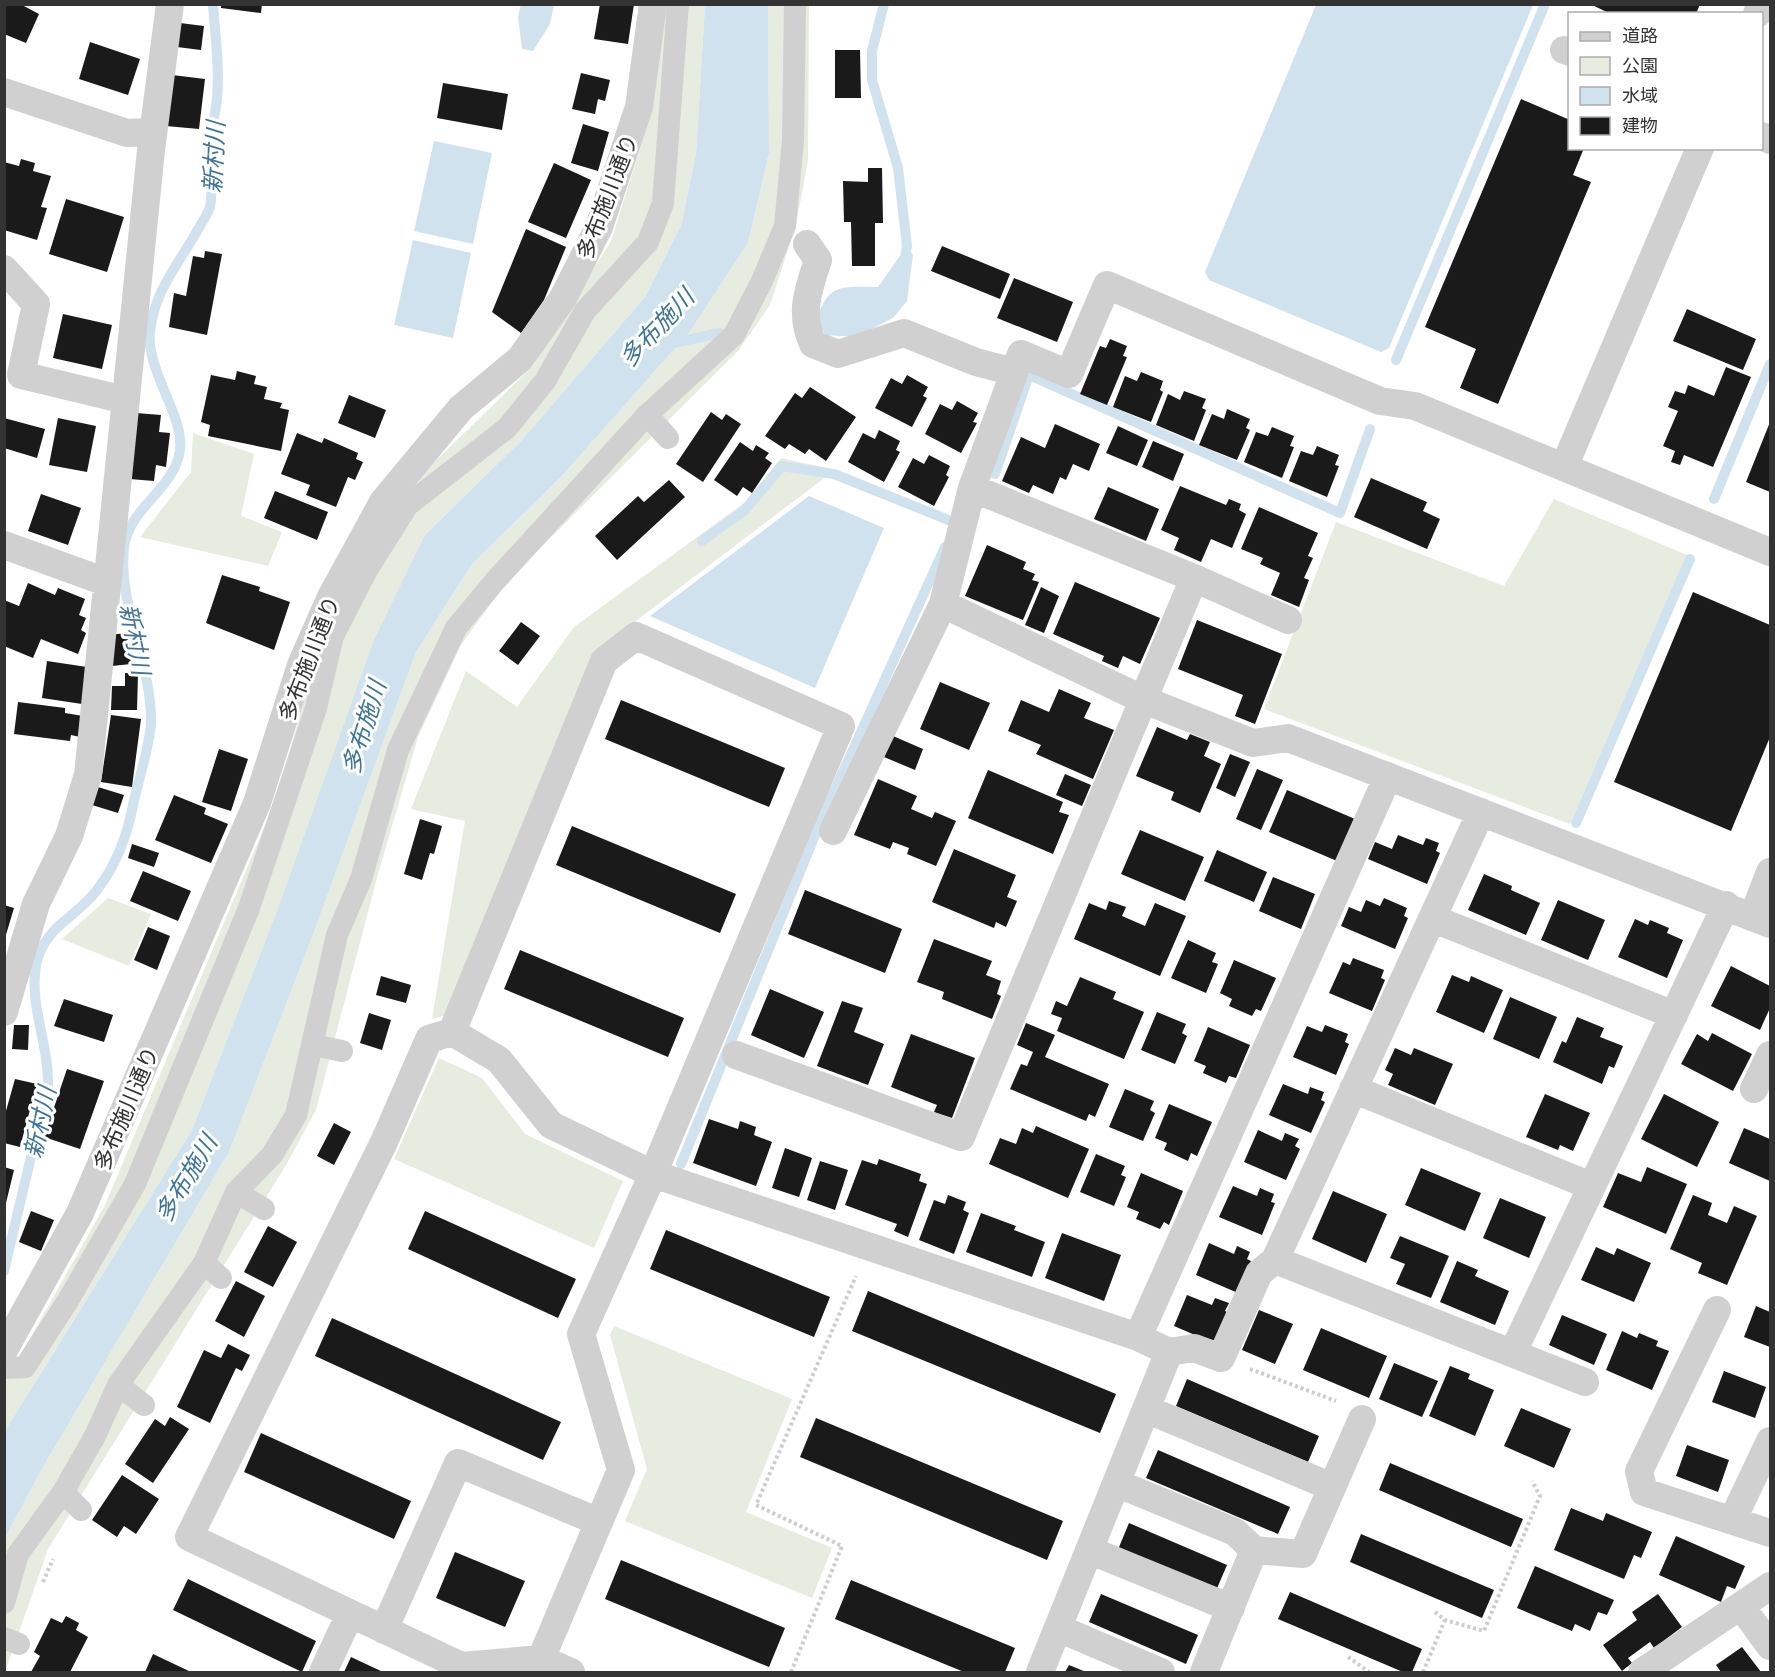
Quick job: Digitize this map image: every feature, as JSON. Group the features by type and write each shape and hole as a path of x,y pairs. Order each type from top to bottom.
{"street":[{"path":"4,1012 36,904 69,836 88,775 153,132 170,4"},
{"name":"多布施川通り","path":"4,1350 80,1213 257,803 301,665 331,597 383,502 461,408 520,359 562,298 599,227 639,107 653,4"},
{"path":"4,1368 25,1367 69,1299 135,1184 199,1033 256,886 316,708 333,636 367,570 408,505 507,428 545,381 585,311 648,242 663,203 678,4"},
{"path":"4,1603 18,1554 63,1492 95,1436 118,1386 204,1263 236,1192 272,1155 296,1116 337,935 360,879 398,750 456,628 647,415 734,335 762,281 785,226 793,140 795,4"},
{"path":"4,92 127,133 153,132"},
{"path":"1564,467 1699,150"},
{"path":"807,244 818,260 807,296 805,326 813,344 838,354 904,333 976,362 1014,372"},
{"path":"4,269 36,304 13,373 125,400"},
{"path":"834,831 943,604 972,488 1021,354 1069,375 1107,285 1380,401 1416,406 1770,552"},
{"path":"647,415 668,438"},
{"path":"972,488 1194,578 1288,620"},
{"path":"4,545 106,582"},
{"path":"736,1055 961,1137 1194,578"},
{"path":"943,604 1144,700 1253,743 1288,738 1762,920 1770,872"},
{"path":"452,1032 604,661 636,636 842,726 653,1174 581,1334 621,1470 541,1659"},
{"path":"1138,1337 1388,776"},
{"path":"571,1672 541,1659 461,1666 189,1537 384,1142 429,1039 452,1032 499,1060 551,1125 653,1174 1138,1337 1169,1352 1194,1348 1221,1358 1259,1273 1275,1260 1434,920 1481,812"},
{"path":"1513,1352 1726,905"},
{"path":"1434,920 1674,1015"},
{"path":"164,1018 199,1033"},
{"path":"313,1045 342,1051"},
{"path":"1754,1089 1770,1055"},
{"path":"1353,1089 1591,1186"},
{"path":"236,1192 264,1209"},
{"path":"1275,1260 1585,1382"},
{"path":"204,1263 221,1278"},
{"path":"1717,1310 1639,1471 1644,1492 1733,1519 1770,1533"},
{"path":"1040,1672 1169,1352"},
{"path":"118,1386 144,1405"},
{"path":"1146,1409 1332,1487"},
{"path":"1116,1483 1235,1532 1254,1550 1303,1554 1362,1419"},
{"path":"1733,1519 1770,1441"},
{"path":"384,1630 458,1463 599,1522"},
{"path":"63,1492 81,1510"},
{"path":"1089,1550 1231,1608"},
{"path":"1204,1672 1254,1550"},
{"path":"1642,1672 1770,1586"},
{"path":"1742,1606 1770,1646"},
{"path":"322,1672 350,1614"},
{"path":"1058,1628 1161,1672"}],"path":[{"path":"791,1672 842,1546 756,1505 861,1264 865,1246"},
{"path":"1221,1358 1344,1405 1362,1419"},
{"path":"1435,1612 1445,1620 1484,1631 1540,1496 1532,1481"},
{"path":"40,1590 48,1568 81,1510"},
{"path":"1423,1672 1445,1620"},
{"path":"1348,1657 1369,1672"}],"green space":[{"path":"666,5 705,5 696,154 681,226 645,297 522,440 425,535 192,1130 5,1431 5,1383 105,1205 274,804 321,643 417,479 533,366 611,241 652,111"},
{"path":"768,5 809,5 808,160 796,225 770,305 738,351 508,580 461,645 418,737 378,874 316,1110 286,1165 48,1549 5,1672 5,1538 43,1467 229,1152 314,932 416,652 472,564 562,476 691,330 748,243 769,153"},
{"path":"193,433 254,454 241,516 282,532 268,566 140,537 191,472"},
{"path":"781,458 835,470 599,649 452,1013 432,1019 465,821 411,809 466,671 517,707 574,627 744,503"},
{"path":"1554,499 1687,555 1570,824 1264,709 1336,522 1504,586"},
{"path":"108,898 151,914 129,966 62,939"},
{"path":"439,1058 482,1078 525,1134 623,1181 594,1248 394,1159"},
{"path":"614,1326 792,1399 746,1512 832,1548 812,1598 625,1521 647,1469 610,1335"}],"water":[{"path":"521,4 554,5 550,24 533,51 522,49 518,17"},
{"name":"多布施川","path":"705,5 768,5 769,153 748,243 691,330 562,476 472,564 416,652 314,932 229,1152 43,1467 5,1538 5,1431 192,1130 278,909 374,640 425,535 522,440 645,297 681,226 696,154"},
{"path":"1316,5 1533,5 1389,348 1381,352 1209,280 1205,272"},
{"path":"434,141 492,153 473,244 414,231"},
{"path":"413,240 471,253 453,338 394,325"},
{"path":"907,246 913,255 907,301 893,318 856,337 825,335 817,318 827,298 833,292 847,287 878,287"},
{"path":"809,496 884,528 815,688 650,616"}],"building":[{"path":"4,4 20,4 39,14 26,43 4,34"},
{"path":"221,4 262,4 261,13 221,8"},
{"path":"600,4 634,4 628,44 594,39"},
{"path":"1590,4 1700,4 1697,12 1607,12"},
{"path":"180,23 204,26 201,50 177,47"},
{"path":"90,42 140,59 128,95 79,79"},
{"path":"835,50 860,50 861,98 835,98"},
{"path":"581,73 610,80 605,101 598,99 595,114 572,109"},
{"path":"172,75 205,79 199,129 166,126"},
{"path":"443,83 508,94 502,130 437,118"},
{"path":"1521,99 1568,119 1568,150 1583,150 1573,175 1591,182 1498,404 1460,388 1476,349 1425,327"},
{"path":"583,124 609,132 598,171 571,163"},
{"path":"21,159 35,163 33,171 51,176 41,207 47,208 37,240 4,230 4,162 19,166"},
{"path":"554,163 591,180 566,238 528,222"},
{"path":"868,168 882,168 883,223 875,223 875,266 852,266 851,222 844,222 843,181 868,182"},
{"path":"66,199 124,217 107,272 49,254"},
{"path":"526,229 566,247 544,300 521,333 492,312"},
{"path":"942,246 1010,274 1000,299 931,271"},
{"path":"205,251 222,254 207,335 169,327 174,293 186,296 193,256 204,258"},
{"path":"1014,278 1073,302 1057,342 997,318"},
{"path":"1687,309 1756,339 1743,370 1673,341"},
{"path":"63,314 112,325 102,369 53,358"},
{"path":"1110,339 1127,346 1123,356 1127,357 1107,405 1080,394 1100,346 1106,348"},
{"path":"1726,367 1751,377 1713,467 1684,455 1680,465 1671,462 1675,451 1663,446 1678,411 1668,407 1675,391 1685,394 1688,385 1714,396"},
{"path":"237,371 256,376 254,384 267,387 264,399 282,403 280,408 289,410 281,451 208,436 210,425 201,422 211,375 235,380"},
{"path":"1141,372 1163,381 1160,390 1163,392 1151,422 1113,407 1125,376 1137,381"},
{"path":"907,375 928,387 923,396 927,398 912,427 875,408 891,378 902,384"},
{"path":"810,387 856,417 826,461 809,449 805,454 789,444 785,449 765,436 795,393 802,398"},
{"path":"1184,391 1206,399 1202,408 1206,410 1194,441 1156,425 1168,394 1180,400"},
{"path":"349,395 386,410 375,438 338,423"},
{"path":"957,401 978,413 973,422 977,423 961,453 925,434 940,404 952,410"},
{"path":"1227,409 1250,419 1246,428 1250,430 1237,460 1199,445 1212,414 1224,419"},
{"path":"711,412 722,420 726,414 741,424 703,482 676,464"},
{"path":"136,413 161,415 159,432 170,433 166,467 156,465 154,481 130,479"},
{"path":"4,418 45,429 37,458 4,448"},
{"path":"58,418 96,426 87,472 49,465"},
{"path":"1770,422 1770,492 1746,482"},
{"path":"1055,424 1100,444 1089,471 1073,464 1066,480 1060,477 1053,494 1033,485 1029,493 1002,481 1021,437 1045,448"},
{"path":"1118,426 1148,440 1137,466 1106,453"},
{"path":"1272,427 1294,436 1290,446 1294,447 1282,478 1244,462 1256,432 1268,436"},
{"path":"879,430 900,441 896,450 900,452 884,482 848,462 863,433 875,439"},
{"path":"297,433 322,443 324,438 358,453 356,459 363,462 355,480 348,477 336,507 306,495 310,485 281,474"},
{"path":"1153,441 1184,454 1173,481 1142,467"},
{"path":"740,442 753,451 756,445 769,453 765,458 772,463 752,493 743,487 737,496 714,480"},
{"path":"1317,446 1339,455 1335,465 1339,466 1327,497 1289,481 1301,451 1313,455"},
{"path":"929,455 950,466 946,475 949,477 934,506 898,487 913,458 924,464"},
{"path":"1371,478 1427,502 1423,511 1440,519 1427,549 1354,517"},
{"path":"669,480 685,497 617,560 595,536 638,496 644,502"},
{"path":"1180,486 1226,505 1229,499 1241,504 1239,510 1246,514 1232,548 1211,539 1201,562 1174,550 1179,538 1161,530"},
{"path":"1108,487 1159,509 1146,541 1094,519"},
{"path":"275,491 328,512 317,540 264,518"},
{"path":"41,494 81,508 68,545 28,531"},
{"path":"1259,507 1318,533 1308,556 1313,558 1304,578 1309,580 1299,607 1271,595 1280,573 1260,564 1263,558 1241,549"},
{"path":"987,545 1026,562 1023,569 1035,574 1032,580 1039,582 1023,620 965,596"},
{"path":"222,575 260,587 259,591 290,602 274,650 206,623"},
{"path":"1075,582 1160,618 1140,664 1123,656 1118,668 1102,661 1104,656 1053,634"},
{"path":"28,583 55,595 58,588 85,599 79,615 86,618 81,630 86,633 78,654 41,639 33,658 4,646 4,600 19,606"},
{"path":"1041,587 1059,596 1044,633 1025,625"},
{"path":"1693,592 1770,625 1770,737 1731,831 1614,782"},
{"path":"1197,620 1282,654 1255,724 1235,716 1243,695 1178,669"},
{"path":"521,622 540,636 518,665 499,651"},
{"path":"127,633 131,664 112,666 108,635"},
{"path":"47,661 87,667 82,704 42,698"},
{"path":"125,673 138,674 137,710 111,710 112,686 125,686"},
{"path":"940,682 990,703 969,750 920,729"},
{"path":"1059,689 1091,703 1084,718 1114,730 1093,779 1036,754 1041,745 1008,731 1021,700 1049,712"},
{"path":"621,700 785,768 769,807 605,739"},
{"path":"18,702 65,708 65,713 83,716 80,737 71,735 70,741 14,734"},
{"path":"111,715 141,719 132,787 101,782"},
{"path":"1157,727 1187,740 1190,734 1210,742 1204,756 1221,764 1200,813 1171,800 1174,792 1136,776"},
{"path":"893,736 923,749 915,770 884,757"},
{"path":"219,749 248,759 231,811 202,802"},
{"path":"1230,754 1250,762 1235,797 1216,788"},
{"path":"1257,769 1283,780 1261,830 1236,819"},
{"path":"988,770 1063,802 1059,812 1069,815 1053,854 968,818"},
{"path":"1065,774 1091,785 1082,806 1056,795"},
{"path":"878,779 917,796 911,809 932,818 935,812 956,821 936,866 907,854 909,848 893,842 890,849 854,835"},
{"path":"98,787 124,795 118,813 92,805"},
{"path":"1287,790 1355,819 1337,861 1269,832"},
{"path":"174,795 206,808 204,814 228,824 211,863 155,840"},
{"path":"420,819 442,826 434,854 430,853 422,880 404,874"},
{"path":"572,826 736,894 720,933 556,865"},
{"path":"1140,830 1204,857 1185,901 1121,874"},
{"path":"1398,835 1423,845 1426,838 1439,843 1436,851 1440,853 1427,884 1368,859 1375,842 1392,849"},
{"path":"132,844 159,853 154,867 128,858"},
{"path":"954,849 1016,875 1007,897 1017,901 1006,927 996,922 994,928 932,902"},
{"path":"1217,850 1267,872 1254,902 1204,881"},
{"path":"143,871 191,891 178,921 130,901"},
{"path":"1484,874 1512,886 1511,890 1540,903 1526,935 1468,910"},
{"path":"1273,877 1315,894 1301,929 1259,911"},
{"path":"805,890 902,929 885,973 788,934"},
{"path":"1384,898 1407,908 1404,916 1408,918 1395,949 1341,926 1349,907 1361,912 1366,900 1380,906"},
{"path":"1558,900 1605,920 1588,960 1541,940"},
{"path":"1109,901 1126,907 1122,916 1145,926 1155,903 1186,916 1160,976 1074,939 1089,903 1106,910"},
{"path":"4,905 14,908 5,938 4,938"},
{"path":"1635,919 1648,925 1650,920 1669,928 1667,933 1683,940 1667,978 1618,957"},
{"path":"148,927 170,936 157,970 134,960"},
{"path":"934,939 992,961 986,975 1001,981 997,994 1001,996 992,1019 942,999 944,992 917,982"},
{"path":"1188,940 1216,953 1212,962 1218,964 1206,993 1171,978"},
{"path":"520,950 684,1018 668,1057 504,989"},
{"path":"1353,958 1384,970 1381,978 1385,980 1372,1011 1329,993 1343,962 1350,965"},
{"path":"1234,960 1276,978 1261,1011 1256,1009 1252,1016 1229,1006 1232,999 1220,993"},
{"path":"1731,966 1770,986 1770,1008 1760,1030 1711,1006"},
{"path":"1452,975 1469,982 1471,976 1503,990 1484,1033 1436,1012"},
{"path":"381,976 411,985 406,1003 376,995"},
{"path":"1080,977 1116,992 1113,999 1144,1012 1124,1059 1057,1031 1062,1018 1051,1014 1056,1001 1067,1006"},
{"path":"770,989 824,1012 804,1058 751,1035"},
{"path":"1510,997 1557,1017 1539,1059 1493,1039"},
{"path":"64,999 113,1015 104,1042 54,1026"},
{"path":"842,1001 863,1008 854,1032 884,1044 868,1085 817,1066"},
{"path":"1157,1012 1186,1024 1182,1033 1187,1036 1175,1064 1141,1050"},
{"path":"369,1013 391,1020 382,1050 360,1043"},
{"path":"1577,1017 1604,1028 1600,1037 1623,1046 1614,1068 1609,1066 1602,1084 1553,1062 1562,1041 1566,1043"},
{"path":"1026,1023 1055,1035 1045,1057 1109,1084 1095,1117 1089,1114 1086,1121 1010,1089 1021,1064 1027,1066 1033,1052 1017,1045"},
{"path":"14,1025 29,1025 28,1050 12,1049"},
{"path":"1325,1025 1348,1034 1345,1042 1349,1044 1336,1075 1293,1057 1307,1026 1322,1032"},
{"path":"1208,1027 1250,1045 1236,1078 1229,1076 1226,1083 1203,1073 1206,1066 1194,1061"},
{"path":"1712,1033 1752,1054 1733,1091 1681,1064 1697,1034 1708,1041"},
{"path":"911,1034 975,1058 952,1118 934,1112 937,1105 891,1087"},
{"path":"1395,1048 1411,1055 1414,1048 1453,1064 1435,1105 1388,1085 1393,1074 1385,1070"},
{"path":"67,1069 104,1081 80,1149 44,1137"},
{"path":"15,1079 37,1084 20,1147 4,1143 4,1118"},
{"path":"1283,1084 1308,1094 1310,1087 1324,1092 1321,1100 1325,1102 1311,1133 1269,1115"},
{"path":"1125,1089 1154,1101 1150,1110 1155,1113 1143,1141 1109,1127"},
{"path":"1545,1094 1590,1113 1573,1151 1560,1145 1558,1150 1526,1137"},
{"path":"1664,1094 1719,1122 1697,1167 1641,1139"},
{"path":"1169,1104 1212,1122 1197,1156 1191,1153 1188,1161 1164,1150 1167,1143 1155,1138"},
{"path":"709,1119 738,1129 740,1121 756,1127 754,1135 772,1142 756,1186 693,1163"},
{"path":"334,1123 351,1132 334,1165 317,1156"},
{"path":"1036,1126 1089,1149 1068,1198 989,1164 1000,1138 1016,1144 1022,1128 1033,1133"},
{"path":"1744,1128 1770,1139 1770,1181 1729,1163"},
{"path":"1258,1130 1282,1141 1285,1133 1299,1139 1295,1146 1300,1149 1286,1180 1244,1162"},
{"path":"785,1148 812,1158 799,1197 772,1188"},
{"path":"1096,1154 1125,1166 1121,1175 1126,1177 1114,1206 1080,1192"},
{"path":"879,1159 921,1174 919,1181 927,1184 908,1237 894,1231 897,1224 845,1205 862,1160 877,1165"},
{"path":"820,1161 848,1170 835,1210 807,1200"},
{"path":"4,1167 14,1170 5,1207 4,1207"},
{"path":"1647,1167 1687,1184 1666,1234 1603,1207 1618,1173 1641,1182"},
{"path":"1421,1168 1481,1193 1465,1231 1405,1205"},
{"path":"1141,1173 1183,1191 1169,1225 1164,1222 1160,1229 1136,1219 1139,1212 1127,1207"},
{"path":"1233,1186 1257,1196 1260,1188 1274,1194 1271,1202 1275,1203 1262,1235 1219,1217"},
{"path":"1333,1191 1387,1214 1366,1263 1312,1239"},
{"path":"948,1195 966,1202 963,1210 969,1213 954,1254 919,1240 934,1200 945,1204"},
{"path":"1693,1195 1712,1203 1708,1215 1727,1223 1734,1206 1757,1216 1727,1285 1698,1273 1702,1263 1670,1249"},
{"path":"1500,1198 1546,1217 1529,1258 1483,1238"},
{"path":"31,1211 54,1220 41,1251 19,1242"},
{"path":"425,1211 576,1279 558,1318 408,1249"},
{"path":"981,1213 1016,1226 1014,1230 1045,1242 1032,1277 966,1252"},
{"path":"268,1226 297,1242 273,1287 244,1272"},
{"path":"666,1230 830,1297 814,1337 650,1269"},
{"path":"1062,1233 1121,1255 1104,1301 1045,1278"},
{"path":"1400,1236 1449,1256 1431,1298 1396,1284 1405,1264 1390,1258"},
{"path":"1209,1243 1234,1254 1237,1246 1250,1252 1247,1259 1251,1261 1238,1293 1196,1275"},
{"path":"1596,1247 1614,1255 1617,1248 1651,1263 1634,1302 1581,1280"},
{"path":"1457,1261 1478,1270 1475,1276 1509,1291 1495,1325 1440,1302"},
{"path":"236,1281 265,1296 244,1337 215,1321"},
{"path":"868,1291 1116,1394 1100,1433 852,1331"},
{"path":"1187,1295 1212,1305 1215,1298 1229,1303 1225,1311 1229,1313 1216,1344 1174,1326"},
{"path":"1756,1306 1770,1312 1770,1347 1744,1337"},
{"path":"1259,1310 1293,1324 1275,1364 1242,1350"},
{"path":"1562,1315 1607,1334 1594,1365 1549,1345"},
{"path":"332,1318 561,1422 543,1460 315,1356"},
{"path":"1321,1328 1387,1356 1369,1398 1303,1370"},
{"path":"1622,1331 1637,1338 1639,1333 1658,1341 1656,1346 1669,1351 1652,1390 1606,1370"},
{"path":"228,1344 250,1355 242,1371 236,1368 210,1423 177,1407 204,1350 221,1358"},
{"path":"1394,1363 1438,1381 1422,1417 1379,1399"},
{"path":"1450,1366 1470,1374 1468,1379 1494,1390 1475,1436 1429,1416"},
{"path":"1724,1371 1766,1387 1755,1418 1712,1402"},
{"path":"1187,1379 1319,1436 1308,1462 1176,1406"},
{"path":"1521,1408 1571,1429 1554,1468 1504,1446"},
{"path":"170,1417 189,1429 153,1483 125,1464 155,1419 165,1426"},
{"path":"816,1418 1063,1521 1047,1560 800,1457"},
{"path":"261,1433 411,1501 394,1539 244,1472"},
{"path":"1687,1445 1729,1460 1718,1492 1676,1476"},
{"path":"1158,1450 1290,1507 1278,1534 1146,1478"},
{"path":"1390,1463 1523,1519 1511,1547 1379,1490"},
{"path":"122,1475 159,1499 136,1534 124,1526 117,1537 92,1520"},
{"path":"1571,1508 1603,1521 1606,1513 1652,1532 1641,1558 1634,1555 1624,1579 1554,1550"},
{"path":"1129,1523 1227,1565 1215,1593 1117,1552"},
{"path":"1361,1534 1494,1590 1482,1618 1350,1562"},
{"path":"1676,1536 1745,1566 1735,1589 1727,1586 1721,1602 1659,1575"},
{"path":"455,1552 525,1581 505,1627 436,1598"},
{"path":"621,1560 785,1628 769,1667 605,1599"},
{"path":"1535,1566 1614,1600 1607,1615 1598,1612 1590,1631 1575,1624 1572,1631 1517,1608"},
{"path":"188,1579 316,1641 302,1672 173,1610"},
{"path":"851,1580 1015,1648 1005,1672 964,1672 835,1619"},
{"path":"1290,1592 1422,1649 1412,1672 1403,1672 1278,1619"},
{"path":"1101,1594 1198,1635 1186,1664 1089,1622"},
{"path":"1658,1594 1682,1627 1654,1648 1650,1642 1628,1658 1632,1663 1622,1671 1603,1645 1637,1620 1632,1612"},
{"path":"66,1616 79,1623 76,1630 88,1637 70,1672 31,1672 40,1656 34,1652 51,1618 62,1623"},
{"path":"1742,1647 1761,1672 1721,1672 1716,1665"},
{"path":"153,1654 191,1672 145,1672"},
{"path":"351,1657 383,1672 344,1672"},
{"path":"1069,1665 1086,1672 1065,1672"}],"waterway":[{"name":"新村川","path":"4,1271 48,1085 46,1055 35,995 36,965 46,941 62,923 89,900 116,860 128,828 149,740 150,698 126,591 123,569 124,548 134,520 170,475 177,463 180,449 180,436 176,422 150,347 150,332 161,292 210,207 209,148 218,86 213,4"},
{"path":"884,4 872,51 872,80 898,168 907,246 905,258"},
{"path":"1396,360 1545,4"},
{"name":"多布施川","path":"668,344 720,333"},
{"path":"1714,499 1770,364"},
{"path":"995,474 1029,375 1340,513 1370,429"},
{"path":"702,541 744,511 782,466 834,474 956,523"},
{"path":"681,1164 822,818 945,547"},
{"path":"1576,823 1690,559"}]}
